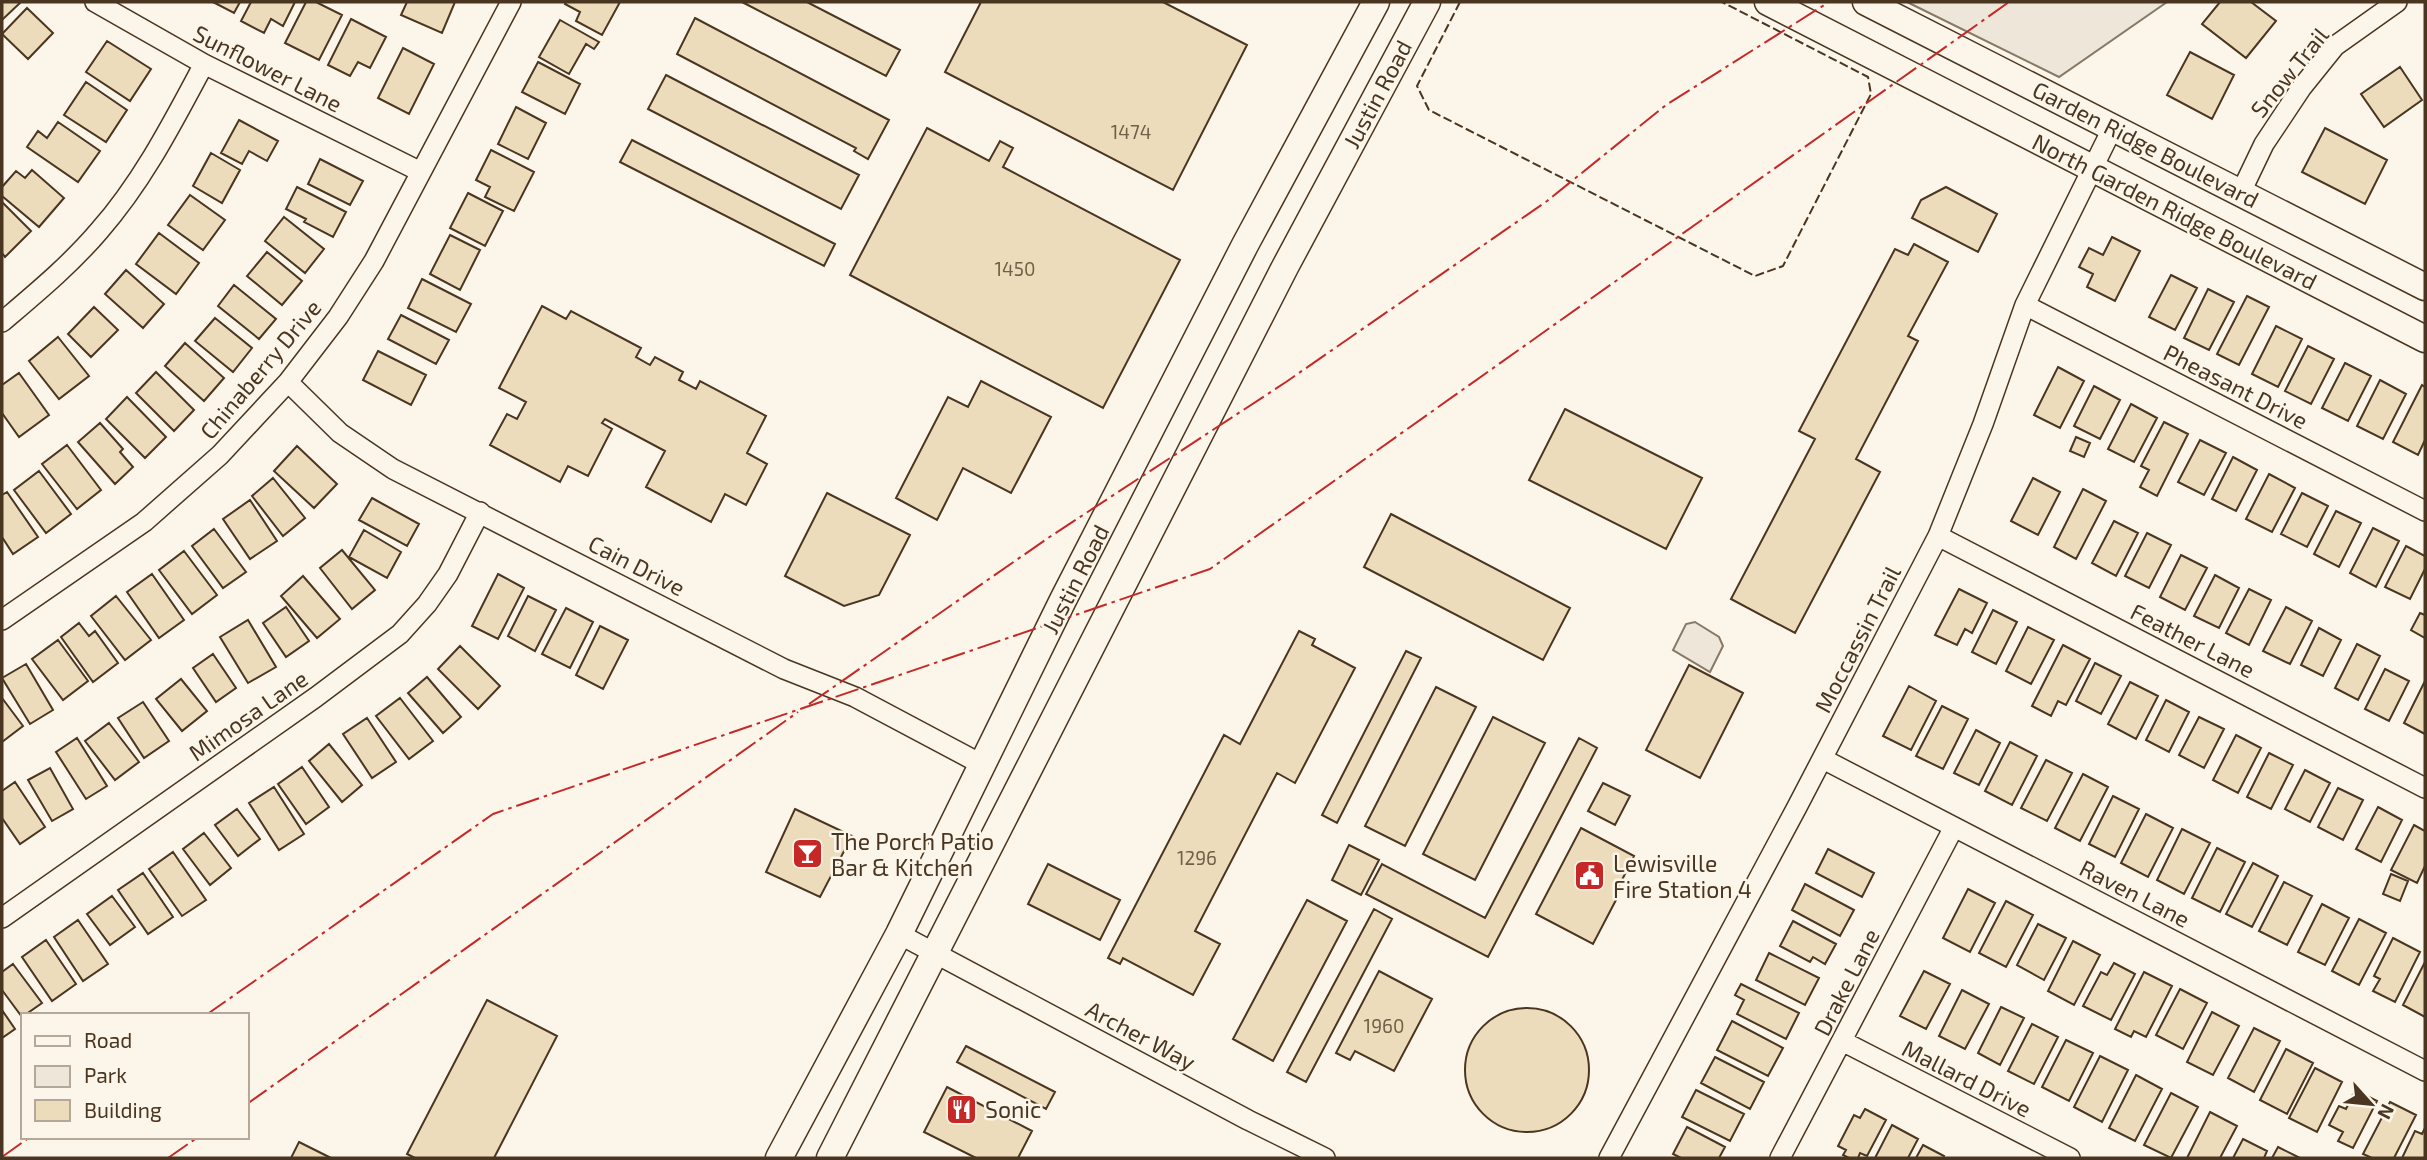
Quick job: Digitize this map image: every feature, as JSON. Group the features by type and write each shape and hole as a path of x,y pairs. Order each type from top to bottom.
{"main road":[{"name":"Justin Road","path":"779,1158 899,934 1063,600 1242,251 1376,2"},
{"name":"Justin Road","path":"830,1158 1286,267 1427,2"},
{"path":"1768,2 1899,69 1920,29"},
{"name":"Garden Ridge Boulevard","path":"1866,2 2425,287"},
{"name":"North Garden Ridge Boulevard","path":"1899,69 2425,339"},
{"path":"1242,251 1286,267"},
{"path":"1063,600 1104,620"}],"street":[{"name":"Sunflower Lane","path":"94,2 204,64 421,172"},
{"name":"Chinaberry Drive","path":"2,620 144,522 220,456 288,382 338,317 374,261 511,2"},
{"name":"Snow Trail","path":"2241,192 2264,144 2302,87 2335,46 2397,2"},
{"path":"2,322 60,271 115,211 157,151 204,64"},
{"name":"Moccassin Trail","path":"1609,1158 1823,758 1937,536 1983,424 2025,304 2113,127"},
{"name":"Pheasant Drive","path":"2025,304 2425,511"},
{"name":"Cain Drive","path":"288,382 340,433 393,469 784,669 855,697 981,764"},
{"name":"Mimosa Lane","path":"2,918 305,705 400,634 427,604 448,574 480,512"},
{"name":"Feather Lane","path":"1937,536 2425,788"},
{"name":"Raven Lane","path":"1823,758 2425,1071"},
{"name":"Drake Lane","path":"1780,1158 1954,827"},
{"name":"Archer Way","path":"899,934 1236,1114 1325,1158"},
{"name":"Mallard Drive","path":"1842,1041 2070,1158"}],"green space":[{"path":"1907,2 2167,2 2059,77"},
{"path":"1695,622 1719,637 1723,646 1710,672 1673,650 1686,624"}],"building":[{"path":"2,2 21,2 2,20"},
{"path":"213,2 240,2 234,13"},
{"path":"251,2 295,2 283,26 271,19 264,33 241,21"},
{"path":"306,2 316,2 342,15 319,60 285,43"},
{"path":"407,2 455,2 442,33 401,15"},
{"path":"620,2 602,35 576,21 580,12 565,4"},
{"path":"742,2 807,2 900,50 886,76"},
{"path":"981,2 1163,2 1247,45 1173,190 945,72"},
{"path":"2220,2 2251,2 2276,21 2246,58 2202,24"},
{"path":"27,8 53,33 28,59 2,34"},
{"path":"695,18 889,120 868,159 854,151 856,148 677,54"},
{"path":"351,19 386,37 370,68 358,62 350,76 328,65"},
{"path":"560,20 599,42 594,49 586,44 569,74 539,57"},
{"path":"107,41 151,69 130,101 86,72"},
{"path":"403,48 434,64 409,114 378,98"},
{"path":"2190,52 2234,75 2212,119 2167,95"},
{"path":"538,62 580,84 565,114 522,92"},
{"path":"2400,67 2422,100 2384,127 2361,94"},
{"path":"666,75 859,175 841,209 648,109"},
{"path":"86,82 127,110 106,142 64,115"},
{"path":"516,107 546,123 528,159 498,144"},
{"path":"239,120 278,141 267,161 249,151 242,164 221,153"},
{"path":"58,122 100,151 78,182 27,147 38,131 47,138"},
{"path":"927,128 989,161 1000,141 1013,148 1003,167 1180,260 1103,408 850,275"},
{"path":"2325,128 2387,160 2365,204 2302,172"},
{"path":"632,140 835,244 824,266 620,162"},
{"path":"491,150 534,172 514,211 485,197 490,187 476,180"},
{"path":"211,153 240,170 222,203 193,186"},
{"path":"320,159 363,181 350,205 308,184"},
{"path":"32,170 64,198 39,227 2,196 2,187 16,171 25,178"},
{"path":"297,187 346,212 333,237 286,209"},
{"path":"1946,187 1997,214 1978,252 1912,218 1921,200"},
{"path":"468,193 503,211 485,246 450,228"},
{"path":"190,195 225,220 203,250 168,225"},
{"path":"2,202 31,231 5,257 2,253"},
{"path":"284,217 324,249 305,273 265,241"},
{"path":"159,233 199,263 176,294 136,264"},
{"path":"450,235 480,250 460,290 430,274"},
{"path":"2112,237 2140,251 2115,301 2087,287 2093,274 2079,267 2089,248 2103,255"},
{"path":"1914,244 1948,262 1908,336 1918,341 1856,459 1880,472 1795,633 1731,599 1815,439 1799,431 1895,249 1908,255"},
{"path":"267,252 302,281 282,305 247,276"},
{"path":"126,270 164,304 143,328 105,294"},
{"path":"2171,275 2197,288 2175,330 2149,317"},
{"path":"422,279 471,304 456,332 408,308"},
{"path":"234,285 276,319 259,339 218,306"},
{"path":"2208,289 2234,302 2209,350 2184,338"},
{"path":"2247,296 2269,307 2239,365 2217,354"},
{"path":"542,306 566,319 571,311 641,348 636,357 650,365 655,357 683,372 679,380 696,389 700,381 766,416 747,453 767,464 746,505 725,494 711,522 646,487 665,451 605,419 602,423 612,429 588,476 568,466 560,482 490,445 507,414 517,419 526,402 499,388"},
{"path":"94,307 118,330 91,357 68,334"},
{"path":"401,315 449,340 436,364 388,339"},
{"path":"215,318 252,348 233,372 195,341"},
{"path":"2276,326 2302,339 2278,387 2252,374"},
{"path":"58,337 89,376 59,399 29,361"},
{"path":"185,343 224,378 204,401 165,366"},
{"path":"2308,346 2334,359 2311,404 2285,391"},
{"path":"378,351 426,375 411,405 363,380"},
{"path":"2345,363 2371,376 2348,421 2322,408"},
{"path":"2058,367 2084,381 2060,428 2034,415"},
{"path":"156,372 194,410 174,431 136,393"},
{"path":"19,373 49,415 19,437 2,413 2,385"},
{"path":"2380,380 2406,394 2383,439 2357,426"},
{"path":"981,381 1051,417 1011,493 963,468 937,520 896,498 948,397 968,407"},
{"path":"2422,385 2425,387 2425,440 2418,455 2393,442"},
{"path":"2094,386 2120,400 2100,439 2074,426"},
{"path":"127,397 166,437 145,458 106,419"},
{"path":"2131,404 2157,418 2134,462 2108,449"},
{"path":"1565,409 1702,478 1666,549 1529,480"},
{"path":"2164,422 2188,434 2157,496 2140,487 2149,470 2141,466"},
{"path":"100,423 123,449 120,452 133,467 115,484 78,442"},
{"path":"2076,437 2090,443 2084,457 2070,451"},
{"path":"2200,440 2226,453 2204,495 2178,482"},
{"path":"67,445 101,490 77,509 42,464"},
{"path":"297,446 337,484 314,508 274,471"},
{"path":"2233,457 2257,470 2236,511 2212,499"},
{"path":"39,471 71,514 46,533 14,490"},
{"path":"2269,474 2295,488 2272,532 2246,519"},
{"path":"273,478 305,518 283,536 252,496"},
{"path":"2033,478 2060,492 2038,535 2011,521"},
{"path":"2083,489 2106,501 2076,559 2054,547"},
{"path":"7,492 38,537 13,554 2,537 2,495"},
{"path":"827,493 910,535 879,595 844,606 785,576"},
{"path":"2302,493 2328,506 2307,547 2281,534"},
{"path":"372,498 419,524 407,546 359,520"},
{"path":"250,500 277,541 250,559 223,519"},
{"path":"2336,511 2361,523 2339,567 2314,554"},
{"path":"1391,514 1570,608 1543,660 1364,567"},
{"path":"2114,521 2138,533 2116,576 2092,563"},
{"path":"2373,528 2399,541 2376,587 2350,573"},
{"path":"214,529 246,572 223,588 192,546"},
{"path":"364,530 401,552 387,578 349,557"},
{"path":"2147,533 2171,545 2149,588 2125,576"},
{"path":"2406,546 2425,556 2425,569 2410,599 2385,587"},
{"path":"342,550 375,590 352,609 320,568"},
{"path":"184,551 217,595 192,614 159,570"},
{"path":"2181,555 2207,568 2185,610 2160,597"},
{"path":"152,574 184,620 159,638 127,592"},
{"path":"498,574 524,588 498,639 472,626"},
{"path":"2215,575 2239,588 2219,628 2194,616"},
{"path":"303,576 340,619 317,638 281,596"},
{"path":"1959,589 1987,603 1972,633 1965,629 1957,645 1935,635"},
{"path":"2249,589 2271,600 2249,645 2226,633"},
{"path":"116,596 151,640 125,660 91,616"},
{"path":"528,596 556,610 535,651 508,636"},
{"path":"286,607 309,641 286,657 263,623"},
{"path":"2286,607 2312,621 2290,664 2263,651"},
{"path":"566,608 593,622 570,668 542,654"},
{"path":"1993,610 2017,622 1996,664 1972,652"},
{"path":"2420,613 2425,615 2425,638 2411,630"},
{"path":"248,620 276,667 248,683 220,637"},
{"path":"79,623 89,636 95,631 118,663 93,682 61,637"},
{"path":"600,626 628,640 603,689 576,675"},
{"path":"2028,627 2054,640 2031,684 2006,671"},
{"path":"2319,628 2341,640 2323,676 2301,665"},
{"path":"1299,631 1315,639 1312,645 1355,668 1295,783 1277,773 1195,931 1220,944 1193,995 1123,958 1120,964 1108,958 1224,735 1240,744"},
{"path":"58,640 88,681 63,700 32,659"},
{"path":"2357,644 2380,656 2358,700 2335,688"},
{"path":"2063,645 2090,659 2066,705 2058,701 2051,716 2032,706"},
{"path":"460,646 500,686 478,709 438,669"},
{"path":"1406,651 1421,658 1337,823 1322,815"},
{"path":"213,654 236,688 216,702 193,668"},
{"path":"2095,663 2121,676 2101,714 2076,701"},
{"path":"26,664 53,710 30,724 2,678"},
{"path":"1689,665 1743,693 1700,778 1646,750"},
{"path":"2385,669 2409,681 2389,721 2365,709"},
{"path":"427,677 461,717 443,733 408,693"},
{"path":"181,679 207,711 182,731 156,699"},
{"path":"2425,681 2425,734 2404,723"},
{"path":"2130,682 2158,696 2136,739 2108,724"},
{"path":"1909,686 1936,701 1911,750 1883,736"},
{"path":"1436,687 1476,707 1405,846 1365,826"},
{"path":"2,698 23,726 2,742"},
{"path":"400,698 433,741 409,759 376,716"},
{"path":"2166,700 2189,712 2169,752 2146,740"},
{"path":"143,702 169,741 144,758 118,718"},
{"path":"1942,706 1968,719 1943,769 1916,756"},
{"path":"1493,717 1545,743 1475,880 1423,854"},
{"path":"2199,717 2224,729 2204,768 2179,755"},
{"path":"367,718 396,762 372,778 343,734"},
{"path":"109,723 139,762 115,780 85,741"},
{"path":"1976,730 2000,743 1979,785 1954,773"},
{"path":"2236,735 2261,748 2238,793 2213,780"},
{"path":"77,738 107,786 86,799 56,752"},
{"path":"1579,738 1597,748 1488,957 1366,894 1382,864 1485,918"},
{"path":"2010,742 2037,756 2012,805 1985,791"},
{"path":"329,744 362,785 342,802 309,761"},
{"path":"2269,753 2293,765 2271,809 2247,797"},
{"path":"2046,760 2072,773 2047,821 2021,808"},
{"path":"302,767 329,807 306,824 278,784"},
{"path":"50,768 73,809 52,821 28,780"},
{"path":"2305,770 2330,783 2310,822 2285,809"},
{"path":"2083,774 2108,787 2080,841 2055,828"},
{"path":"15,782 45,827 20,844 2,818 2,791"},
{"path":"1603,783 1630,796 1615,825 1588,811"},
{"path":"274,787 304,834 279,850 249,803"},
{"path":"2338,788 2363,800 2343,840 2318,827"},
{"path":"2113,796 2139,809 2115,857 2089,844"},
{"path":"2378,807 2402,820 2381,862 2356,849"},
{"path":"237,809 260,839 238,856 215,825"},
{"name":"The Porch Patio Bar & Kitchen","path":"795,809 852,836 820,897 766,872"},
{"path":"2146,814 2173,828 2148,877 2121,863"},
{"path":"2414,825 2425,831 2425,866 2417,883 2391,870"},
{"name":"Lewisville Fire Station 4","path":"1581,828 1634,856 1614,896 1617,898 1593,944 1536,914"},
{"path":"2182,829 2210,843 2184,894 2157,880"},
{"path":"204,833 231,868 210,885 183,849"},
{"path":"1349,845 1379,860 1361,895 1332,880"},
{"path":"2217,848 2245,862 2220,912 2192,898"},
{"path":"1828,849 1874,873 1862,897 1816,873"},
{"path":"173,852 206,900 182,916 149,869"},
{"path":"2253,863 2278,876 2252,927 2226,914"},
{"path":"1048,864 1120,900 1100,940 1028,904"},
{"path":"143,873 173,917 148,934 118,890"},
{"path":"2391,874 2408,881 2400,901 2383,894"},
{"path":"2284,882 2312,896 2287,945 2259,931"},
{"path":"1805,884 1854,910 1840,936 1792,910"},
{"path":"1968,889 1995,903 1970,952 1943,938"},
{"path":"112,896 135,927 110,945 87,914"},
{"path":"1307,900 1347,921 1273,1061 1233,1039"},
{"path":"2006,901 2033,915 2006,967 1979,953"},
{"path":"2322,904 2349,918 2325,965 2298,952"},
{"path":"1374,909 1392,919 1306,1082 1287,1072"},
{"path":"2359,919 2386,933 2359,985 2332,971"},
{"path":"78,920 108,964 83,981 54,937"},
{"path":"1793,921 1836,944 1825,964 1813,957 1810,962 1780,946"},
{"path":"2038,924 2066,938 2044,980 2017,965"},
{"path":"2393,938 2420,952 2395,1002 2373,991 2380,979 2374,976"},
{"path":"46,940 76,984 52,1001 22,957"},
{"path":"2073,941 2100,955 2074,1005 2048,991"},
{"path":"1769,953 1819,978 1805,1005 1756,980"},
{"path":"2425,962 2425,1017 2403,1005"},
{"path":"2114,963 2135,974 2111,1020 2083,1006 2101,972 2107,975"},
{"path":"13,964 42,1003 28,1013 21,1013 21,1016 2,990 2,972"},
{"path":"1379,971 1432,999 1394,1071 1355,1051 1350,1060 1336,1053"},
{"path":"1924,971 1950,984 1926,1029 1900,1016"},
{"path":"2144,972 2172,986 2146,1037 2134,1031 2131,1037 2115,1029"},
{"path":"1741,984 1799,1013 1786,1039 1737,1014 1744,1000 1735,995"},
{"path":"2180,989 2207,1003 2183,1049 2156,1035"},
{"path":"1962,990 1989,1004 1965,1049 1939,1036"},
{"path":"487,1000 557,1036 494,1158 415,1158 407,1154"},
{"path":"2001,1007 2024,1018 2000,1065 1978,1053"},
{"path":"1527,1008 1551,1013 1571,1026 1584,1046 1589,1070 1584,1094 1571,1114 1551,1127 1527,1132 1503,1127 1483,1114 1470,1094 1465,1070 1470,1046 1483,1026 1503,1013"},
{"path":"2,1010 15,1029 2,1038"},
{"path":"2212,1012 2239,1026 2213,1075 2187,1062"},
{"path":"1732,1021 1783,1048 1768,1076 1717,1050"},
{"path":"2032,1024 2058,1037 2034,1084 2008,1071"},
{"path":"2254,1028 2280,1041 2254,1092 2228,1078"},
{"path":"2066,1040 2093,1053 2069,1101 2042,1087"},
{"path":"966,1046 1055,1092 1046,1109 957,1062"},
{"path":"2286,1049 2313,1063 2287,1114 2260,1100"},
{"path":"2100,1056 2128,1070 2102,1122 2074,1107"},
{"path":"1715,1057 1764,1082 1750,1109 1701,1083"},
{"path":"2315,1068 2342,1082 2317,1132 2289,1118"},
{"path":"2136,1075 2162,1089 2135,1141 2109,1128"},
{"name":"Sonic","path":"947,1087 1032,1131 1018,1158 976,1158 924,1132"},
{"path":"1696,1090 1744,1114 1730,1141 1682,1117"},
{"path":"2355,1090 2377,1101 2353,1148 2338,1141 2343,1132 2329,1125 2339,1106 2346,1109"},
{"path":"2171,1093 2198,1107 2171,1158 2144,1145"},
{"path":"2390,1102 2416,1115 2394,1158 2372,1158 2363,1154"},
{"path":"1865,1109 1886,1120 1867,1156 1860,1153 1858,1158 1849,1158 1843,1155 1846,1150 1838,1146 1854,1115 1860,1118"},
{"path":"2210,1112 2237,1126 2220,1158 2187,1158"},
{"path":"1892,1125 1918,1139 1908,1158 1875,1158"},
{"path":"1687,1127 1725,1147 1719,1158 1681,1158 1673,1154"},
{"path":"2425,1128 2425,1158 2402,1158 2415,1131 2422,1134"},
{"path":"2243,1139 2267,1151 2264,1158 2233,1158"},
{"path":"299,1142 331,1158 291,1158"},
{"path":"1923,1145 1944,1156 1943,1158 1916,1158"},
{"path":"2278,1147 2300,1158 2272,1158"}],"fence":[{"path":"1460,2 1417,86 1429,110 1755,276 1783,266 1871,94 1868,77 1722,2"}],"power":[{"path":"809,704 1051,536 1286,382 1547,201 1666,105 1829,2"},
{"path":"209,1013 493,814 1210,569 2009,2"},
{"path":"248,1103 798,712"},
{"path":"2,1157 27,1139"},
{"path":"168,1158 195,1139"}],"place":[{"name":"The Porch Patio Bar & Kitchen","path":"808,854"},
{"name":"Lewisville Fire Station 4","path":"1590,876"},
{"name":"Sonic","path":"962,1109"}]}
